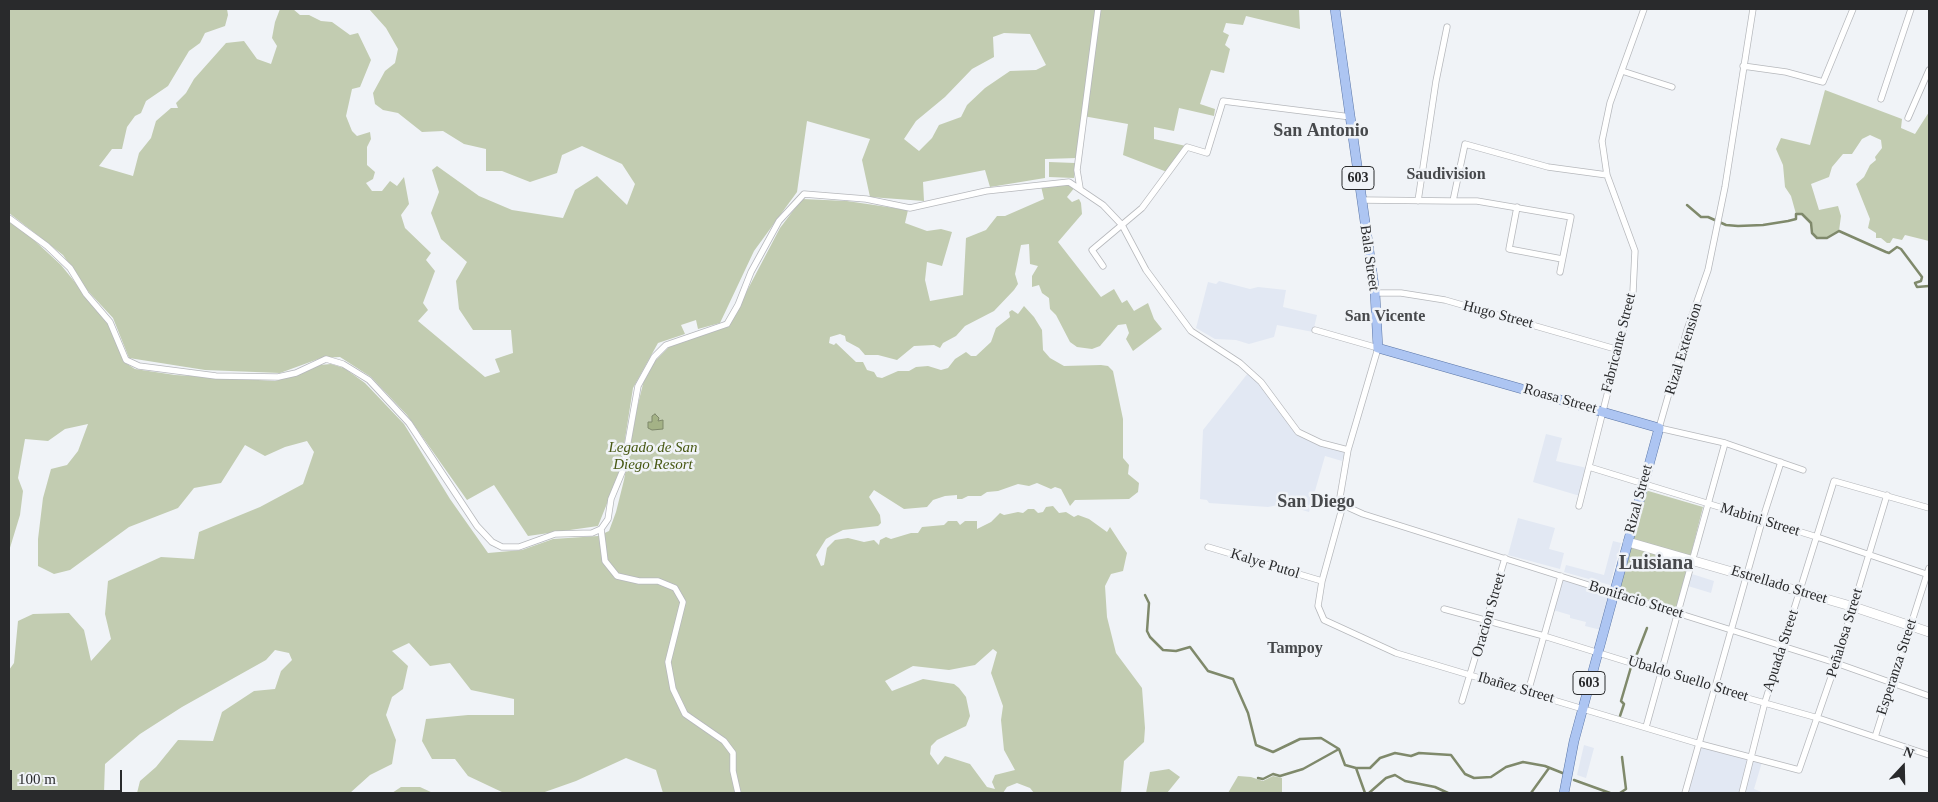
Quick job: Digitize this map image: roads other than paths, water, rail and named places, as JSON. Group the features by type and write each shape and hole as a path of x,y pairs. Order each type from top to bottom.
{"main road":[{"name":"Bala Street","path":"1336,9 1375,293 1378,348"},
{"name":"Roasa Street","path":"1378,348 1659,428"},
{"name":"Rizal Street","path":"1564,793 1583,708 1659,428"}],"street":[{"path":"1080,188 1078,170 1098,9"},
{"name":"Fabricante Street","path":"1579,506 1633,292 1635,251 1608,175 1602,140 1610,103 1644,9"},
{"path":"1753,9 1743,66 1786,72 1822,82 1854,9"},
{"path":"1881,99 1911,9"},
{"path":"1418,200 1436,81 1447,27"},
{"name":"Rizal Extension","path":"1659,428 1687,330 1708,270 1725,187 1743,66"},
{"path":"1908,118 1929,70"},
{"path":"1622,71 1672,87"},
{"path":"1103,266 1092,250 1142,208 1187,147 1207,153 1223,101 1351,116"},
{"path":"1453,201 1465,144 1548,167 1608,175"},
{"path":"9,218 47,246 70,268 86,294 110,322 126,360 139,366 216,376 278,377 296,373 326,360 343,364 369,380 409,422 477,526 492,542 502,547 519,547 554,534 592,533 601,529 608,518 611,499 623,470 638,386 654,357 666,345 727,324 738,305 751,272 779,221 804,194 866,199 910,208 986,191 1032,184 1069,182 1103,205 1122,225 1146,270 1191,331 1240,363 1261,382 1298,432 1321,443 1348,450"},
{"path":"1361,200 1477,201 1571,217 1560,272"},
{"path":"1517,207 1509,249 1562,259"},
{"name":"Hugo Street","path":"1375,293 1401,293 1445,300 1619,350"},
{"name":"Roasa Street","path":"1315,330 1378,348"},
{"name":"Bala Street","path":"1324,620 1318,606 1322,581 1343,505 1340,496 1348,450 1378,348"},
{"name":"Roasa Street","path":"1659,428 1725,443 1803,470"},
{"path":"1646,727 1725,443"},
{"path":"1685,793 1748,576 1762,520 1781,462"},
{"name":"Mabini Street","path":"1589,467 1929,573"},
{"name":"Apuada Street","path":"1742,793 1765,702 1834,481 1886,495"},
{"path":"1886,495 1929,508"},
{"name":"Peñalosa Street","path":"1799,770 1854,607 1886,495"},
{"name":"Bonifacio Street","path":"1343,505 1363,514 1836,663 1929,696"},
{"path":"601,529 605,561 617,576 639,581 658,582 675,588 683,602 668,662 673,689 685,714 724,741 733,753 733,770 738,793"},
{"name":"Estrellado Street","path":"1628,542 1854,607 1929,632"},
{"name":"Kalye Putol","path":"1208,547 1322,581"},
{"name":"Oracion Street","path":"1462,702 1488,621 1505,558"},
{"name":"Esperanza Street","path":"1875,737 1929,573"},
{"path":"1528,692 1561,576"},
{"name":"Ubaldo Suello Street","path":"1444,609 1544,636 1716,689 1765,702 1929,755"},
{"name":"Ibañez Street","path":"1324,620 1396,652 1700,744 1799,770"}],"waterway":[{"path":"1687,205 1701,217 1708,217 1726,225 1738,226 1788,221 1796,219 1796,214 1802,214 1811,223 1812,233 1817,238 1827,238 1839,231 1889,253 1897,247 1901,249 1922,277 1921,281 1915,283 1917,287 1929,286"},
{"path":"1145,595 1149,603 1147,631 1150,637 1163,650 1176,651 1190,647 1208,671 1233,679 1248,713 1256,745 1273,752 1300,739 1321,738 1339,749"},
{"path":"1635,659 1647,628"},
{"path":"1620,716 1624,704 1621,701 1631,667"},
{"path":"1258,778 1263,779 1273,774 1280,776 1303,769 1339,749 1345,765 1356,768 1365,793"},
{"path":"1356,768 1370,768 1380,758 1395,753 1411,756 1419,753 1451,755 1465,774 1474,778 1491,777 1506,767 1523,762 1545,766 1565,774"},
{"path":"1620,793 1626,789 1622,757"},
{"path":"1531,793 1549,768"},
{"path":"1369,793 1386,778 1395,775 1405,781 1435,787 1448,793"},
{"path":"1574,780 1610,793"}],"district":[{"name":"San Antonio","path":"1321,131"},
{"name":"Saudivision","path":"1446,175"},
{"name":"San Vicente","path":"1385,317"},
{"name":"San Diego","path":"1316,502"},
{"name":"Luisiana","path":"1656,564"},
{"name":"Tampoy","path":"1295,649"}],"park label":[{"name":"Legado de San Diego Resort","path":"653,456"}]}
